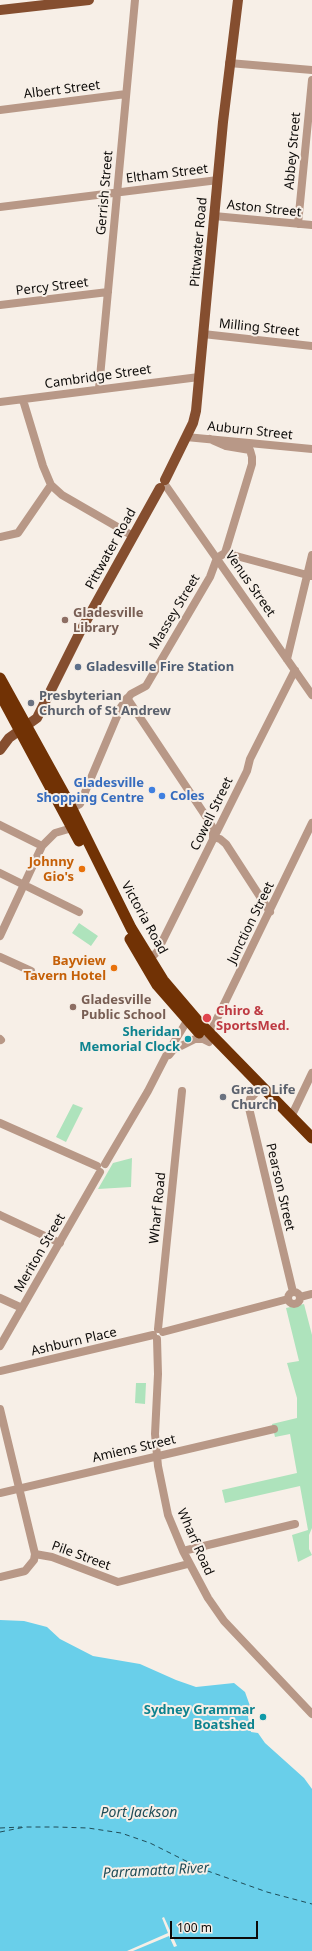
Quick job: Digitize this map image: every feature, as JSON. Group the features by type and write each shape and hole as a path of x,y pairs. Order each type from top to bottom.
{"highway":[{"name":"Victoria Road","path":"0,678 24,728 46,781 147,962"},
{"name":"Victoria Road","path":"0,694 24,728 72,808 157,985 312,1138"},
{"name":"Victoria Road","path":"209,1038 257,1091 312,1147"}],"main road":[{"path":"0,10 45,3 89,0"},
{"name":"Pittwater Road","path":"0,750 9,738 36,718 80,632 163,485 195,417 229,63 238,0"}],"street":[{"name":"Gerrish Street","path":"99,388 135,0"},
{"path":"229,63 312,70"},
{"name":"Abbey Street","path":"298,224 308,148 312,80"},
{"name":"Albert Street","path":"0,110 126,94"},
{"name":"Eltham Street","path":"0,207 218,180"},
{"name":"Aston Street","path":"214,216 312,225"},
{"name":"Percy Street","path":"0,305 108,292"},
{"name":"Milling Street","path":"203,334 312,346"},
{"name":"Cambridge Street","path":"0,402 23,400 99,388 199,377"},
{"path":"23,400 43,466 51,485 62,494 133,536"},
{"name":"Auburn Street","path":"186,437 312,449"},
{"path":"210,439 226,446 250,450 252,458 252,464 225,553 217,558"},
{"path":"0,537 18,533 51,485"},
{"name":"Venus Street","path":"163,485 217,558 312,695"},
{"path":"225,553 309,575"},
{"path":"287,659 309,575 312,555"},
{"name":"Massey Street","path":"72,808 80,804 115,718 127,698 146,686 210,576 217,558"},
{"name":"Cowell Street","path":"147,962 157,952 247,771 250,759 295,670"},
{"path":"127,698 208,819 213,828 213,837 220,839 226,844 270,912"},
{"name":"Junction Street","path":"209,1038 312,823"},
{"path":"0,825 42,846"},
{"path":"0,936 42,846 55,833 72,828"},
{"path":"0,873 79,912"},
{"path":"0,957 31,971"},
{"name":"Meriton Street","path":"0,1346 4,1332 22,1308 60,1243 101,1167 165,1058 192,1021"},
{"path":"165,1058 174,1050 195,1039 209,1038"},
{"path":"291,1117 312,1073"},
{"name":"Wharf Road","path":"182,1091 158,1334 155,1434 157,1456 168,1515 188,1564 208,1598 224,1621 312,1714"},
{"name":"Pearson Street","path":"257,1091 250,1099 249,1108 293,1292"},
{"path":"0,1123 101,1167"},
{"path":"0,1215 60,1243"},
{"path":"293,1292 297,1292 300,1297 298,1302 294,1304 290,1303 288,1299 289,1294 293,1292"},
{"path":"300,1297 312,1294"},
{"path":"0,1298 22,1308"},
{"name":"Ashburn Place","path":"0,1371 158,1334 288,1299"},
{"path":"0,1409 35,1557 25,1571 0,1577"},
{"name":"Amiens Street","path":"0,1493 274,1429"},
{"path":"183,1551 295,1524"},
{"name":"Pile Street","path":"35,1557 52,1557 118,1582 188,1564"}],"green space":[{"path":"79,923 98,936 91,946 72,933"},
{"path":"73,1104 83,1108 66,1142 56,1137"},
{"path":"132,1158 131,1187 98,1189 113,1163"},
{"path":"304,1304 312,1335 312,1528 309,1535 309,1549 312,1555 298,1562 292,1535 308,1530 300,1486 225,1503 222,1490 297,1473 290,1434 275,1437 272,1424 297,1418 297,1398 287,1363 299,1361 286,1308"},
{"path":"136,1383 146,1383 145,1404 135,1403"}],"water":[{"name":"Port Jackson","path":"0,1620 24,1621 47,1627 60,1639 93,1656 140,1664 196,1687 234,1683 245,1692 250,1706 248,1717 251,1732 258,1733 265,1743 304,1778 312,1789 312,1951 0,1951"}],"pier":[{"path":"164,1917 177,1946 174,1947 169,1936 133,1951 127,1951 168,1933 162,1918"}],"ferry route":[{"path":"0,1828 22,1827"},
{"path":"0,1832 25,1827 56,1827 88,1828 121,1833 150,1843 202,1869 267,1892 312,1904"}],"place":[{"name":"Gladesville Library","path":"65,620"},
{"name":"Gladesville Fire Station","path":"78,667"},
{"name":"Presbyterian Church of St Andrew","path":"31,703"},
{"name":"Gladesville Shopping Centre","path":"152,790"},
{"name":"Coles","path":"162,796"},
{"name":"Johnny Gio's","path":"82,869"},
{"name":"Bayview Tavern Hotel","path":"114,968"},
{"name":"Gladesville Public School","path":"73,1007"},
{"name":"Chiro & SportsMed.","path":"207,1018"},
{"name":"Sheridan Memorial Clock","path":"188,1039"},
{"name":"Grace Life Church","path":"223,1097"},
{"name":"Sydney Grammar Boatshed","path":"263,1717"}],"water label":[{"name":"Parramatta River","path":"156,1871"}]}
